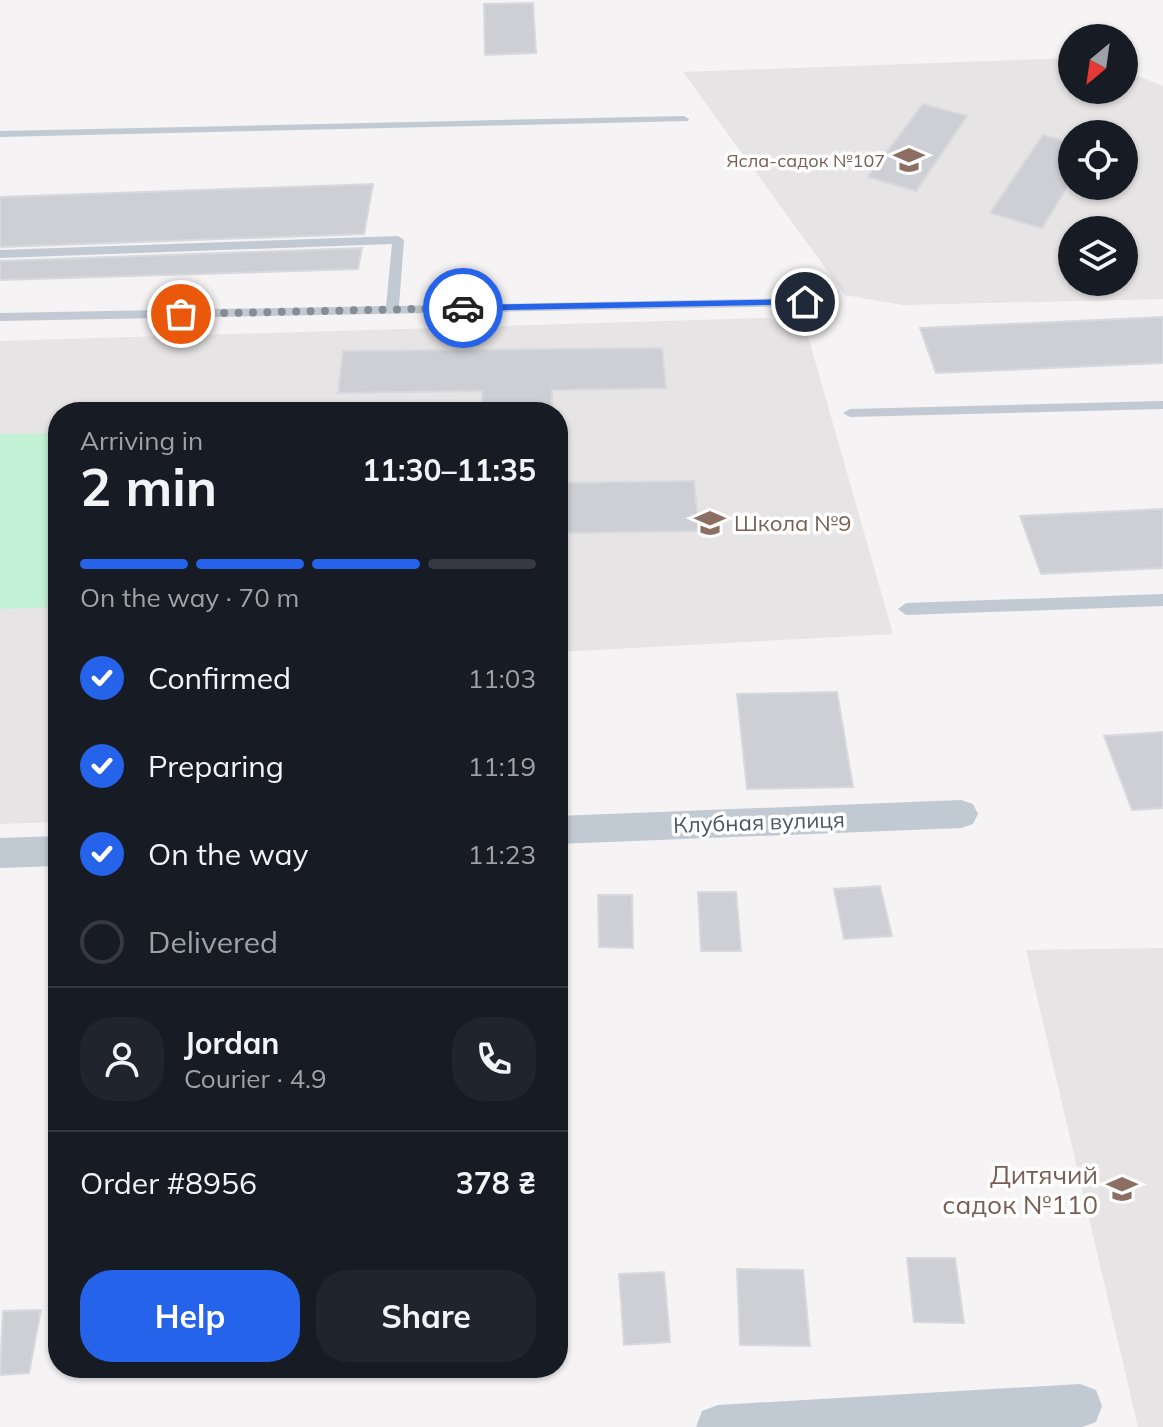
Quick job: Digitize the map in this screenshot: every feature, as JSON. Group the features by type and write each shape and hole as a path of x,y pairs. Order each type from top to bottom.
{"street":[{"name":"Клубная вулиця","path":"568,830 961,814"},
{"path":"0,853 48,851"},
{"path":"718,1427 1080,1406"}],"lane":[{"path":"0,134 684,119"},
{"path":"0,254 398,240 392,310"},
{"path":"0,317 805,302"},
{"path":"850,413 1163,405"},
{"path":"906,609 1163,600"}],"shaded area":[{"name":"Ясла-садок №107","path":"1058,59 1058,104 1138,104 1138,76 1163,86 1163,299 902,305 845,295 683,72"},
{"name":"Школа №9","path":"768,318 808,336 893,634 568,651 568,402 48,402 48,822 0,824 0,341"},
{"name":"Дитячий садок №110","path":"1163,948 1163,1427 1138,1427 1026,950"}],"green space":[{"path":"48,433 48,607 0,609 0,434"}],"building":[{"path":"533,3 536,53 485,55 484,4"},
{"path":"923,104 967,116 916,191 868,177"},
{"path":"1043,135 1058,139 1059,200 1042,228 990,213"},
{"path":"373,184 364,234 0,247 0,197"},
{"path":"362,248 358,269 0,280 0,261"},
{"path":"1163,317 1163,363 936,373 920,328"},
{"path":"662,348 666,388 552,390 552,402 482,402 482,391 338,393 343,351"},
{"path":"694,481 699,531 568,533 568,483"},
{"path":"1163,509 1163,568 1041,574 1020,516"},
{"path":"837,692 853,787 747,789 737,694"},
{"path":"1163,732 1163,808 1132,810 1104,736"},
{"path":"880,886 892,936 844,939 834,889"},
{"path":"698,892 736,892 741,951 701,951"},
{"path":"598,895 632,895 633,948 599,947"},
{"path":"907,1258 955,1258 964,1323 914,1322"},
{"path":"737,1269 803,1270 810,1346 740,1345"},
{"path":"664,1272 670,1342 624,1345 619,1274"},
{"path":"41,1310 29,1373 0,1375 3,1311"}],"way so far":[{"path":"181,314 463,308"}],"place":[{"name":"Ясла-садок №107","path":"909,160"},
{"name":"Школа №9","path":"710,523"},
{"name":"Дитячий садок №110","path":"1122,1189"}],"route":[{"path":"463,308 805,302"}]}
